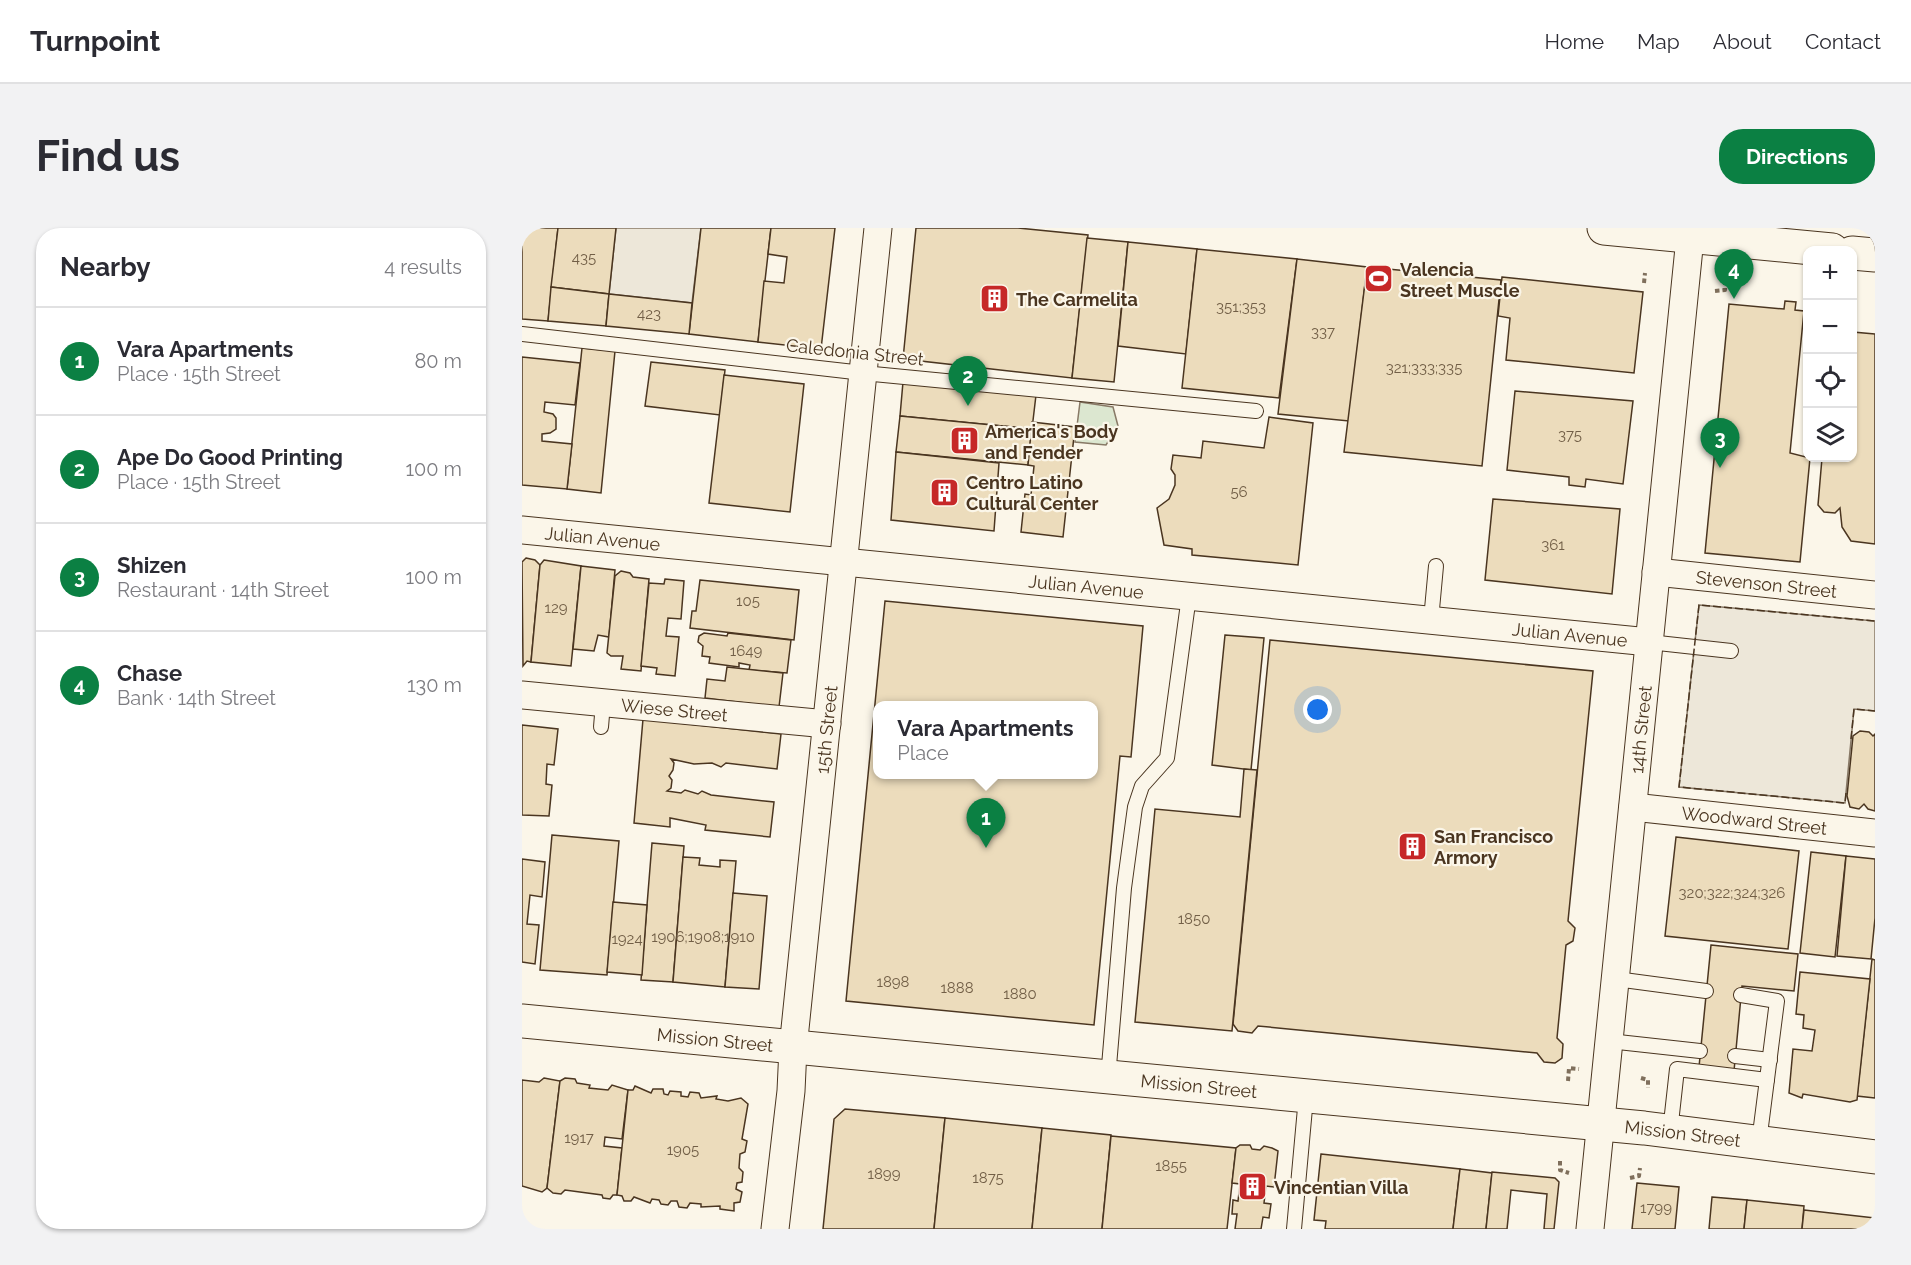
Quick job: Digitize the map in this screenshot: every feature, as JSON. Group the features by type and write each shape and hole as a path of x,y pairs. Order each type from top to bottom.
{"main road":[{"path":"1604,228 1690,232 1803,247"},
{"path":"1857,253 1875,255"},
{"name":"Mission Street","path":"522,1021 1601,1125 1875,1157"}],"street":[{"name":"15th Street","path":"775,1229 878,228"},
{"name":"14th Street","path":"1590,1229 1690,232"},
{"name":"Julian Avenue","path":"522,530 1649,642"},
{"name":"Stevenson Street","path":"1656,572 1875,595"},
{"name":"Wiese Street","path":"522,695 602,715 827,724"},
{"name":"Woodward Street","path":"1633,807 1875,833"}],"lane":[{"name":"Caledonia Street","path":"522,334 863,373 1256,411"},
{"path":"1431,620 1436,566"},
{"path":"1108,1078 1124,888 1135,807 1142,786 1167,758 1189,596"},
{"path":"1649,642 1731,651"},
{"path":"1616,979 1706,991"},
{"path":"1741,995 1777,1000 1759,1142"},
{"path":"1609,1041 1700,1052"},
{"path":"1735,1056 1770,1060"},
{"path":"1670,1132 1677,1069 1767,1080"},
{"path":"1294,1229 1306,1097"}],"path":[{"path":"1644,283 1645,273"},
{"path":"1715,291 1725,290 1725,284"},
{"path":"1568,1081 1569,1068"},
{"path":"1641,1078 1648,1080 1648,1088"},
{"path":"1560,1161 1560,1170"},
{"path":"1630,1178 1639,1176 1640,1168"}],"green space":[{"path":"1080,402 1113,407 1118,426 1106,445 1075,442"}],"shaded area":[{"path":"616,228 701,228 692,303 609,294"},
{"path":"1699,605 1875,621 1875,711 1854,709 1845,803 1679,787"}],"building":[{"path":"522,228 558,228 548,321 522,319"},
{"path":"558,228 616,228 609,294 551,287"},
{"path":"701,228 771,228 758,342 689,334"},
{"path":"771,228 835,228 821,349 758,342 764,281 784,283 787,257 768,254"},
{"name":"The Carmelita","path":"916,228 1018,228 1088,235 1072,378 903,359"},
{"path":"1087,238 1128,242 1114,382 1072,378"},
{"path":"1128,242 1197,249 1186,354 1118,346"},
{"path":"1197,249 1297,259 1279,398 1182,388"},
{"path":"1297,259 1367,267 1349,421 1278,414"},
{"path":"1367,267 1501,280 1482,466 1344,452"},
{"path":"1502,277 1643,292 1634,373 1506,360 1510,318 1498,316"},
{"path":"551,287 609,294 606,326 548,321"},
{"path":"609,294 692,303 689,334 606,326"},
{"path":"1785,301 1796,302 1795,310 1803,311 1790,453 1803,456 1803,462 1810,462 1800,562 1705,553 1729,304 1784,309"},
{"path":"1857,332 1875,334 1875,544 1851,541 1842,527 1840,508 1835,513 1824,512 1818,505 1822,462 1857,462"},
{"path":"582,348 615,351 601,493 567,489"},
{"path":"522,357 580,363 575,405 545,402 544,412 553,414 556,418 556,429 542,434 542,441 572,444 567,489 522,485"},
{"path":"651,362 725,370 720,415 645,406"},
{"path":"724,375 804,384 790,512 709,503"},
{"path":"903,382 1036,395 1032,429 900,416"},
{"path":"1515,391 1633,401 1623,484 1586,479 1585,487 1569,485 1569,477 1507,470"},
{"name":"America's Body and Fender","path":"900,416 1032,429 1028,465 896,452"},
{"path":"1269,417 1313,423 1298,565 1192,555 1192,549 1164,545 1157,508 1169,499 1175,485 1175,475 1171,469 1173,455 1201,458 1203,441 1264,448"},
{"path":"1032,422 1075,427 1063,537 1021,532 1025,494 1031,495 1034,466 1028,465"},
{"name":"Centro Latino Cultural Center","path":"896,452 999,463 994,531 891,520"},
{"path":"1493,499 1620,509 1612,594 1485,580"},
{"path":"526,558 535,560 540,565 531,662 527,661 523,666 522,562"},
{"path":"544,560 581,566 571,666 531,662 540,565"},
{"path":"581,566 615,570 609,637 598,635 594,651 573,649"},
{"path":"621,571 630,573 633,577 649,579 641,671 621,669 623,656 611,656 607,653 615,576"},
{"path":"665,579 684,581 681,619 668,618 666,636 679,637 675,676 656,674 657,668 641,666 649,583 664,584"},
{"path":"700,580 799,590 794,640 690,628 692,611 696,611"},
{"path":"885,601 1143,626 1131,757 1120,756 1094,1025 846,1001 873,724 873,779 1098,779 1098,701 875,701"},
{"path":"704,633 727,636 728,633 791,640 787,673 749,670 750,665 739,663 739,667 709,663 710,657 702,656 703,646 698,642 699,636"},
{"path":"1225,635 1264,638 1251,770 1212,765"},
{"name":"San Francisco Armory","path":"1270,640 1593,671 1568,921 1575,928 1573,941 1566,945 1557,1038 1563,1044 1562,1058 1555,1063 1544,1062 1537,1053 1258,1026 1252,1033 1238,1031 1233,1024"},
{"path":"727,667 783,673 779,707 705,698 707,679 725,681"},
{"path":"643,719 781,734 777,769 726,763 721,767 712,763 694,764 671,759 674,763 669,776 672,780 671,788 667,791 681,793 685,790 698,794 702,791 711,795 774,802 770,837 705,830 706,825 670,818 670,827 634,823"},
{"path":"522,725 558,729 554,765 547,764 546,784 552,785 549,816 522,815"},
{"path":"1860,731 1869,732 1873,736 1875,734 1875,811 1868,809 1864,804 1859,809 1850,807 1847,796 1853,736"},
{"path":"1244,769 1257,770 1232,1031 1135,1022 1155,809 1240,817"},
{"path":"552,835 619,841 607,975 540,970"},
{"path":"1676,837 1799,851 1788,949 1665,936"},
{"path":"652,843 684,846 673,982 641,980"},
{"path":"1811,852 1846,856 1835,957 1800,953"},
{"path":"1846,856 1875,859 1875,918 1871,959 1837,956"},
{"path":"683,857 700,858 699,865 720,867 720,860 736,861 725,987 673,982"},
{"path":"522,859 545,862 542,897 530,895 527,924 539,925 535,964 522,962"},
{"path":"733,893 767,896 759,989 725,987"},
{"path":"613,902 647,905 642,975 607,972"},
{"path":"1711,945 1798,954 1794,991 1742,986 1734,1071 1699,1067"},
{"path":"1872,959 1875,960 1875,1098 1857,1096"},
{"path":"1800,972 1870,979 1857,1100 1850,1102 1803,1094 1802,1098 1789,1093 1793,1049 1812,1051 1815,1030 1803,1028 1804,1015 1796,1014"},
{"path":"544,1078 560,1081 547,1188 542,1192 522,1186 522,1080 539,1082"},
{"path":"565,1078 590,1085 589,1088 608,1090 612,1085 628,1090 622,1139 605,1137 604,1146 622,1148 617,1195 613,1195 610,1199 603,1198 602,1195 565,1190 561,1194 553,1193 547,1188 560,1081"},
{"path":"635,1086 651,1093 653,1089 663,1089 664,1094 668,1095 670,1091 681,1092 681,1096 688,1097 690,1092 699,1093 701,1098 717,1096 716,1099 728,1101 741,1098 748,1104 742,1139 747,1141 745,1152 740,1154 739,1168 743,1172 742,1182 737,1183 736,1189 742,1192 740,1202 734,1203 734,1211 720,1209 720,1206 701,1207 701,1204 690,1203 687,1208 679,1207 677,1201 671,1201 668,1205 652,1199 650,1203 634,1197 631,1201 624,1201 622,1196 617,1195 628,1090 633,1090"},
{"path":"845,1109 945,1118 934,1229 823,1229 834,1119"},
{"path":"945,1118 1042,1128 1032,1229 934,1229"},
{"path":"1042,1128 1111,1135 1102,1229 1032,1229"},
{"path":"1111,1136 1236,1148 1227,1229 1102,1229"},
{"name":"Vincentian Villa","path":"1240,1145 1250,1145 1252,1149 1260,1150 1264,1146 1278,1151 1274,1187 1266,1186 1264,1203 1271,1204 1269,1218 1263,1217 1261,1229 1235,1229 1237,1214 1232,1214 1233,1200 1238,1201 1240,1184 1232,1183 1236,1148"},
{"path":"1321,1154 1460,1169 1453,1229 1325,1229 1326,1221 1314,1220"},
{"path":"1460,1169 1492,1173 1486,1229 1453,1229"},
{"path":"1492,1172 1555,1178 1559,1182 1554,1229 1544,1229 1547,1194 1511,1190 1507,1229 1486,1229"},
{"path":"1637,1183 1679,1187 1675,1229 1632,1229"},
{"path":"1712,1197 1747,1200 1744,1229 1709,1229"},
{"path":"1747,1200 1804,1206 1802,1229 1744,1229"},
{"path":"1804,1210 1875,1218 1875,1229 1802,1229"}],"fence":[{"path":"1846,793 1845,803 1679,787 1699,605 1875,621"},
{"path":"1851,739 1854,709 1875,711"}],"place":[{"name":"Valencia Street Muscle","path":"1379,279"},
{"name":"The Carmelita","path":"995,299"},
{"name":"Chase","path":"1734,299"},
{"name":"Ape Do Good Printing","path":"968,406"},
{"name":"America's Body and Fender","path":"964,441"},
{"name":"Shizen","path":"1720,468"},
{"name":"Centro Latino Cultural Center","path":"945,492"},
{"name":"San Francisco Armory","path":"1413,846"},
{"name":"Vara Apartments","path":"986,848"},
{"name":"Vincentian Villa","path":"1253,1187"}]}
